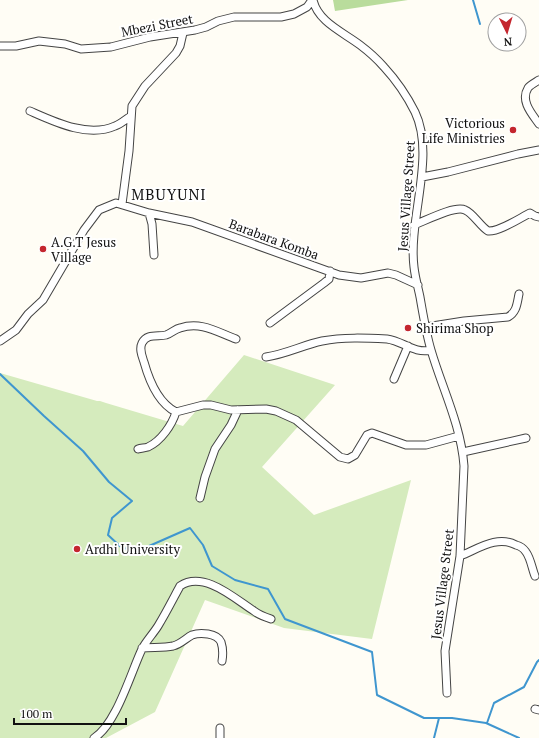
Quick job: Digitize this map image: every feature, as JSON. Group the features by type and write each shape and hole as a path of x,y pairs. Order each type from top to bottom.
{"street":[{"name":"Mbezi Street","path":"0,46 16,46 39,41 65,44 81,49 111,47 150,37 183,33 206,28 218,21 234,18 281,17 294,14 307,7 313,0"},
{"name":"Jesus Village Street","path":"313,0 318,12 325,20 360,45 384,67 399,85 415,111 419,122 422,139 422,177 414,225 414,266 431,350 459,436 463,452 464,466 460,556 445,651 447,693"},
{"path":"0,341 16,330 28,314 43,300 84,230 98,210 116,203 122,204 129,151 132,106 138,95 176,53 180,46 183,33"},
{"path":"539,80 529,87 525,96 527,106 539,124"},
{"path":"30,111 62,125 91,130 101,130 115,126 131,116"},
{"path":"422,177 539,150"},
{"name":"Barabara Komba","path":"122,204 149,213 192,222 339,275 361,278 388,273 418,285"},
{"path":"414,225 430,220 447,211 461,209 465,209 488,231 500,228 530,213 539,217"},
{"path":"149,213 152,224 154,255"},
{"path":"270,323 329,279 330,271"},
{"path":"426,326 508,317 512,315 517,307 519,294"},
{"path":"236,339 210,328 188,326 179,328 165,335 152,335 145,340 141,349 148,374 161,399 171,410 176,412 203,405 211,405 231,410 266,409 276,411 291,417 340,457 346,458 355,455 370,433 374,433 406,445 426,445 459,436"},
{"path":"266,356 278,355 323,341 336,340 388,340 421,351 431,350"},
{"path":"394,379 408,346"},
{"path":"200,498 205,477 215,449 231,425 238,410"},
{"path":"138,449 147,447 157,441 173,421 176,412"},
{"path":"463,452 526,438"},
{"path":"460,556 488,543 501,540 510,542 520,546 526,552 535,576"},
{"path":"94,738 104,730 112,716 130,679 142,648 157,627 180,586 186,582 195,580 206,583 226,592 255,612 271,619"},
{"path":"142,648 171,646 178,644 192,635 207,634 216,637 221,642 222,661"},
{"path":"220,728 220,738"}],"green space":[{"path":"333,0 408,0 335,11"},
{"path":"244,355 335,385 262,467 314,515 411,480 372,639 284,628 205,600 155,712 106,738 0,738 0,373 183,426"}],"waterway":[{"path":"473,0 480,24"},
{"path":"0,374 83,451 109,482 132,501 112,518 108,535 122,548 140,550 190,528 203,545 212,566 235,580 268,589 285,619 372,652 377,695 424,718 452,718 486,723 519,738"},
{"path":"487,723 494,703 524,687 539,660"},
{"path":"434,738 439,718"}],"place":[{"name":"Victorious Life Ministries","path":"513,130"},
{"name":"A.G.T Jesus Village","path":"43,249"},
{"name":"Shirima Shop","path":"408,328"},
{"name":"Ardhi University","path":"77,549"}],"district":[{"name":"MBUYUNI","path":"169,195"}]}
